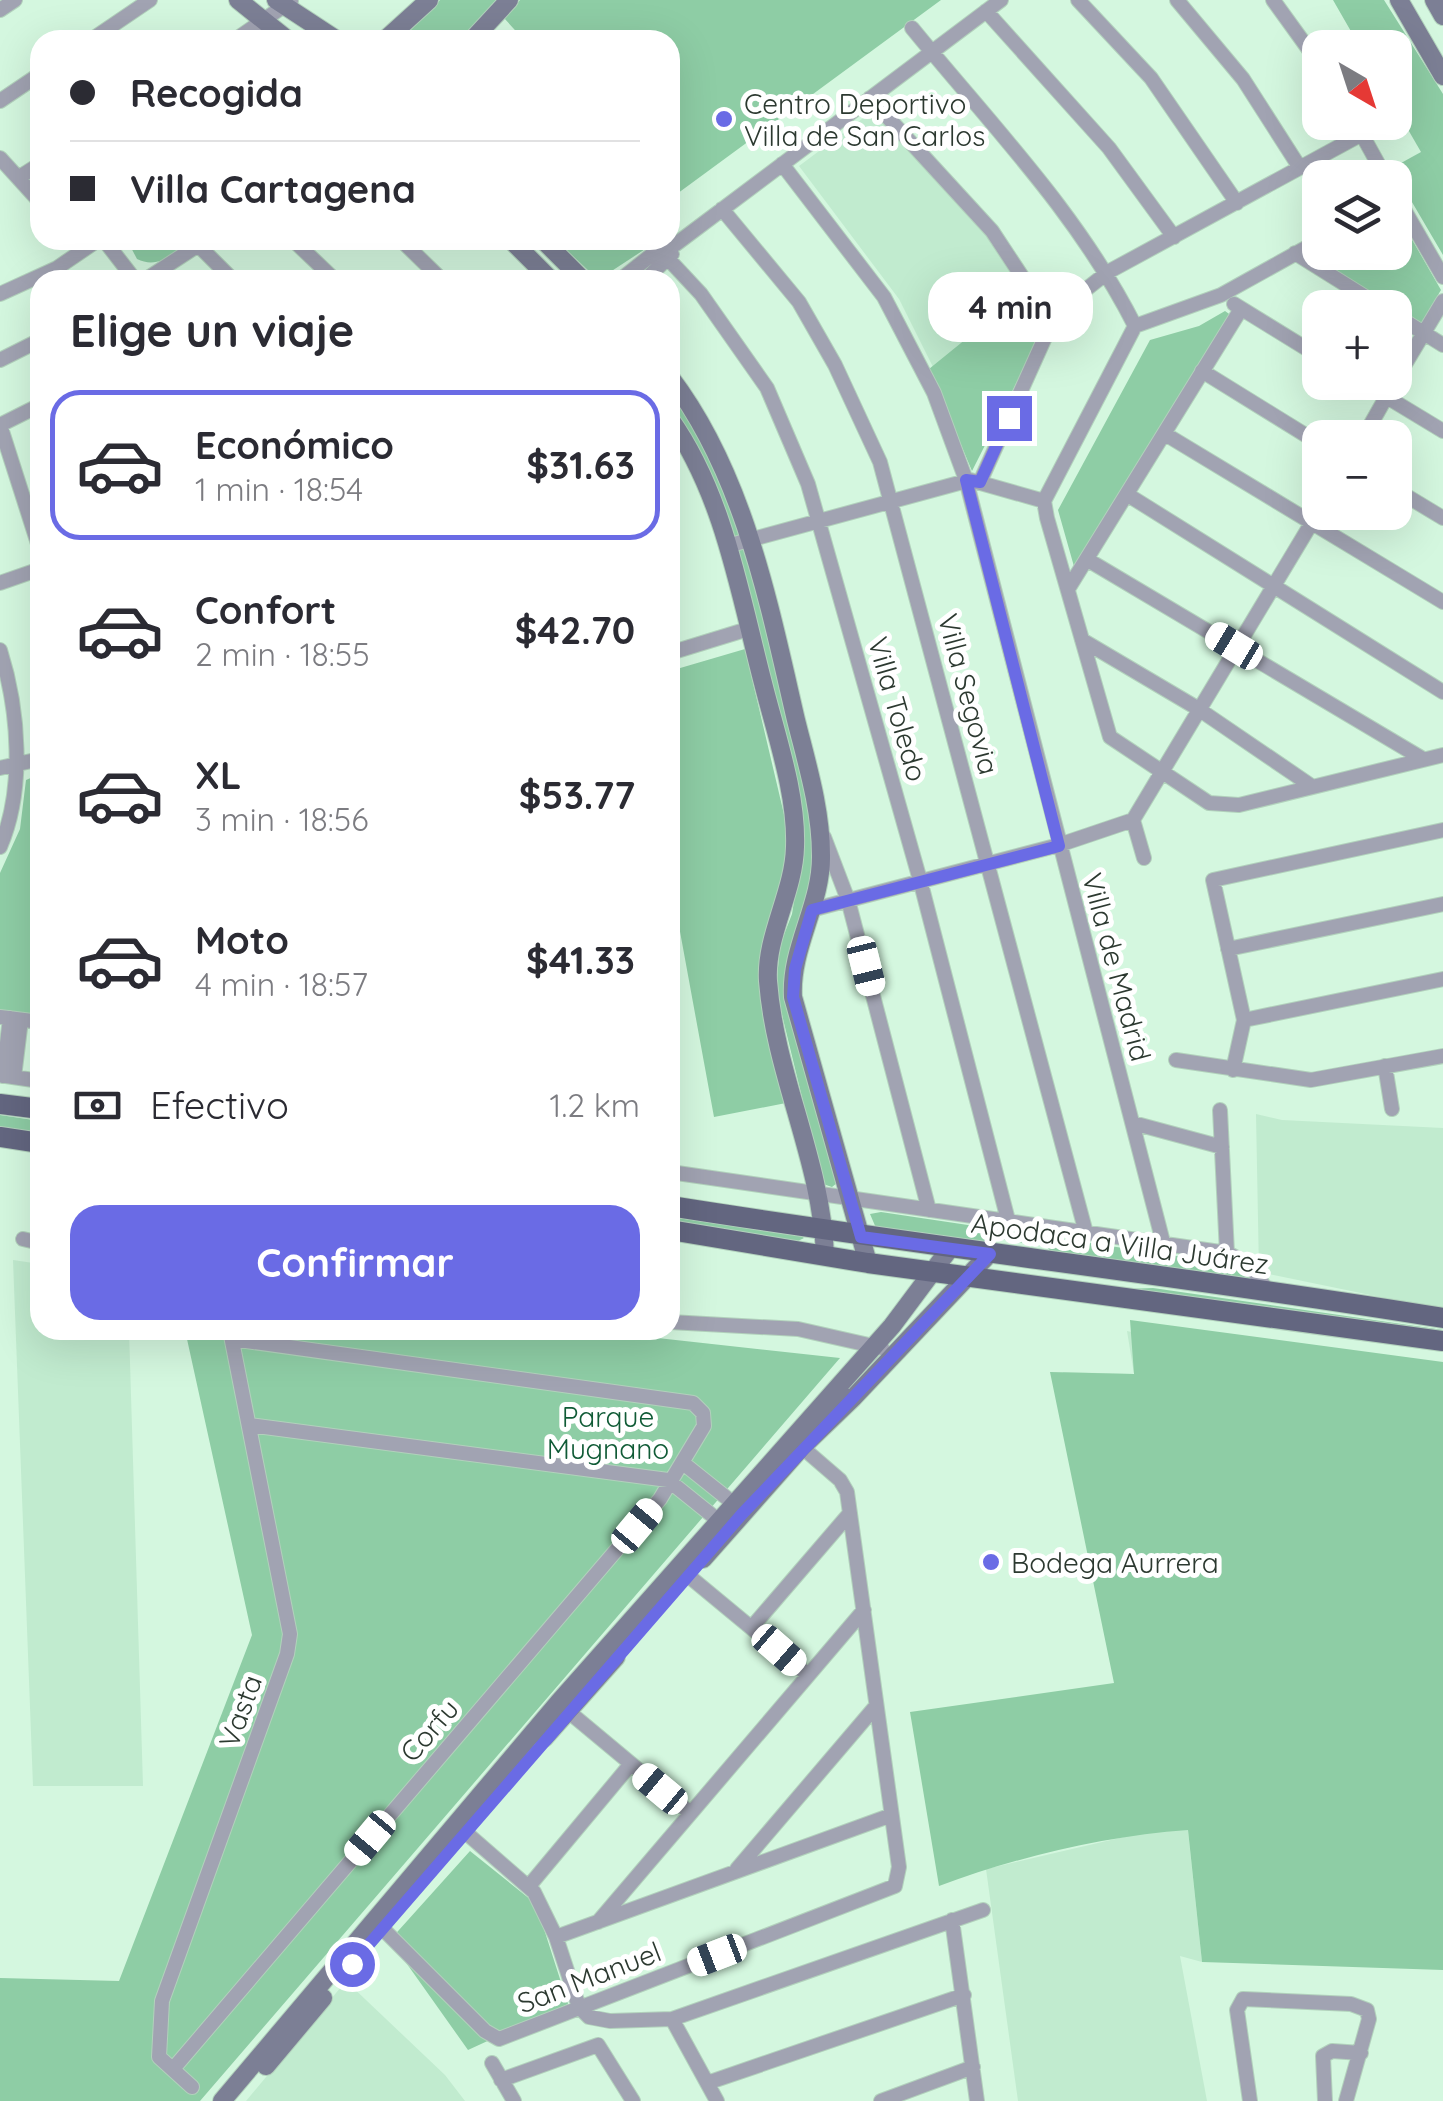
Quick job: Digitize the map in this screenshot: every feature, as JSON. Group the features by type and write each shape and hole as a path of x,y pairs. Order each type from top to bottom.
{"main road":[{"path":"0,1104 30,1108"},
{"path":"0,1136 30,1140"},
{"name":"Apodaca a Villa Juárez","path":"680,1208 861,1237 1267,1290 1443,1318"},
{"name":"Apodaca a Villa Juárez","path":"680,1232 868,1264 933,1269 1443,1342"},
{"path":"1398,1336 1402,1311"}],"street":[{"path":"0,10 15,0"},
{"path":"105,30 150,0"},
{"path":"238,0 275,30"},
{"path":"396,30 429,0"},
{"path":"481,30 509,0"},
{"path":"680,241 1001,0"},
{"path":"1078,0 1151,78 1236,202"},
{"path":"1176,0 1243,79 1300,168"},
{"path":"1273,0 1302,39"},
{"path":"1399,0 1443,76"},
{"path":"1434,0 1443,16"},
{"path":"251,30 284,2 323,30"},
{"path":"986,11 1109,148 1174,237"},
{"path":"912,28 1056,197 1108,272 1136,326"},
{"path":"0,101 30,81"},
{"path":"870,98 992,231 1052,322"},
{"path":"973,481 1052,322 1066,304 1108,272 1300,168 1341,140"},
{"path":"0,158 30,191"},
{"name":"Villa de Madrid","path":"782,164 884,297 934,393 973,481 1059,846 1163,1242"},
{"path":"18,178 30,170"},
{"name":"Villa Segovia","path":"722,208 783,280 812,324 857,410 892,501 1085,1230"},
{"path":"1412,225 1443,277"},
{"path":"1302,249 1221,295 1136,326 1044,502 1082,640 1110,737 1216,806 1239,805 1443,755"},
{"path":"53,270 85,250"},
{"path":"109,250 126,270"},
{"path":"159,270 190,250"},
{"path":"209,250 225,270"},
{"path":"303,250 324,270"},
{"path":"411,250 432,270"},
{"path":"521,250 540,270"},
{"path":"554,250 573,270"},
{"path":"637,270 669,250"},
{"path":"1295,253 1354,290"},
{"path":"652,270 664,254"},
{"name":"Villa Toledo","path":"664,254 679,270"},
{"name":"Villa Toledo","path":"680,271 702,294 767,388 792,440 820,520 920,880 1008,1220"},
{"path":"0,294 30,280"},
{"path":"1221,295 1302,346"},
{"path":"1412,353 1443,301"},
{"path":"1068,589 1241,309"},
{"path":"1412,326 1443,345"},
{"path":"0,360 30,345"},
{"path":"1202,371 1302,433"},
{"path":"680,393 702,427 749,539 820,822 848,900 929,1210"},
{"path":"1391,400 1443,431"},
{"path":"30,410 0,425 30,519"},
{"path":"1165,434 1302,508"},
{"path":"680,438 702,479 727,546 794,826 794,872 768,970 774,1020 820,1195 825,1256"},
{"path":"727,546 973,481 1044,502"},
{"path":"1128,495 1443,692"},
{"path":"1412,499 1443,518"},
{"path":"812,910 1059,846 1132,820 1307,530"},
{"path":"1337,530 1443,602"},
{"path":"1088,560 1423,759"},
{"path":"0,583 30,572"},
{"path":"680,650 748,629"},
{"path":"1082,640 1198,708 1310,785"},
{"path":"0,650 14,711 8,768 10,817 0,848"},
{"path":"1132,820 1144,858"},
{"path":"794,826 820,822"},
{"path":"820,822 821,865 793,981 797,1015 868,1264"},
{"path":"1233,1070 1244,1020 1212,883 1216,878 1443,830"},
{"path":"1228,949 1443,904"},
{"path":"1244,1020 1443,980"},
{"path":"774,1020 797,1015"},
{"path":"6,1076 10,1018"},
{"path":"1176,1060 1310,1080 1443,1056"},
{"path":"1385,1066 1392,1109"},
{"path":"1220,1110 1227,1254"},
{"path":"1133,1123 1222,1147"},
{"path":"680,1174 1085,1230 1227,1254 1249,1264 1267,1290"},
{"path":"23,1239 30,1240"},
{"path":"236,2101 378,1925 563,1707 797,1443 826,1398 874,1345 951,1247"},
{"path":"684,1572 733,1503 797,1443 853,1398 990,1254"},
{"path":"680,1323 798,1329 874,1345 896,1354"},
{"name":"Vasta","path":"173,2069 159,2057 162,2001 283,1666 290,1634 231,1340"},
{"name":"Corfu","path":"173,2069 671,1482 704,1426 703,1413 694,1403 270,1340"},
{"path":"826,1398 853,1398"},
{"path":"249,1425 671,1482 720,1520"},
{"path":"556,1937 889,1816 845,1486 797,1443"},
{"path":"684,1463 733,1503"},
{"path":"752,1627 850,1513"},
{"path":"684,1572 807,1674"},
{"path":"598,1922 864,1610"},
{"path":"734,1872 876,1706"},
{"path":"563,1707 688,1812"},
{"path":"528,1886 630,1765"},
{"name":"San Manuel","path":"378,1925 485,2031 500,2039 891,1889 898,1883 898,1866 889,1816"},
{"path":"460,1828 528,1886 556,1937 578,2007 589,2017 610,2022 672,2019 983,1910"},
{"path":"952,1920 977,2101"},
{"path":"222,2101 378,1925"},
{"path":"707,2083 964,1994"},
{"path":"1250,2101 1237,2010 1240,2001 1363,2007 1369,2015 1346,2101"},
{"path":"672,2019 717,2101"},
{"path":"501,2080 598,2046 634,2101"},
{"path":"1325,2101 1322,2056 1328,2051 1361,2053"},
{"path":"492,2063 514,2101"},
{"path":"881,2101 973,2068"},
{"path":"173,2069 192,2087"}],"shaded area":[{"path":"874,110 986,230 1024,292 933,367 899,299 799,166"},
{"path":"1256,1114 1282,1120 1443,1128 1443,1310 1259,1272"},
{"path":"13,1260 30,1263 30,1340 129,1340 143,1786 33,1786"},
{"path":"1127,1331 1266,1361 1188,1831 1202,1962 1180,1956 1207,2101 1018,2101 986,1869 1141,1833 1063,1372 1134,1374"},
{"path":"346,1981 445,2075 465,2101 246,2101"}],"green space":[{"path":"440,0 503,0 474,30 411,30"},
{"name":"Centro Deportivo Villa de San Carlos","path":"520,0 941,0 680,192 680,30 515,30 504,18"},
{"path":"1333,0 1384,0 1403,30 1350,30"},
{"path":"1412,45 1443,94 1443,255 1412,202 1412,160 1406,160 1421,152 1412,136"},
{"path":"1412,240 1441,290 1420,325 1412,320 1412,290 1364,290 1333,270 1412,270"},
{"path":"132,250 179,250 153,262 137,259"},
{"path":"567,250 644,250 613,270 588,270"},
{"path":"1024,292 1039,322 1038,340 972,471 929,369"},
{"path":"1225,311 1232,316 1075,570 1058,510 1150,340 1199,326"},
{"path":"680,402 739,523 807,785 815,867 789,963 837,1183 832,1187 823,1184 776,990 780,945 792,914 803,845 744,590 680,433"},
{"path":"745,649 791,844 773,936 786,1103 714,1117 680,932 680,668"},
{"path":"30,778 30,1016 0,1012 0,873 20,829 26,780"},
{"path":"0,1115 30,1120 30,1134 0,1130"},
{"path":"881,1212 1237,1265 1250,1279 1055,1256 1047,1247 999,1239 981,1245 876,1228 870,1214"},
{"path":"680,1218 804,1238 798,1241 680,1227"},
{"path":"1153,1288 1443,1330 1443,1338 1126,1289"},
{"path":"1130,1320 1443,1362 1443,1970 1202,1962 1188,1830 1061,1849 939,1886 910,1712 1114,1683 1050,1372 1134,1374"},
{"name":"Parque Mugnano","path":"187,1340 676,1340 840,1358 200,2101 0,2101 0,1978 119,1981 252,1635"},
{"path":"470,1851 536,1904 568,2004 468,2050 390,1940"}],"place":[{"name":"Centro Deportivo Villa de San Carlos","path":"724,119"},
{"name":"Bodega Aurrera","path":"991,1562"}],"route":[{"path":"352,1964 542,1741 802,1447 990,1254 861,1237 792,989 812,910 1059,846 966,480 980,482 1009,418"}]}
